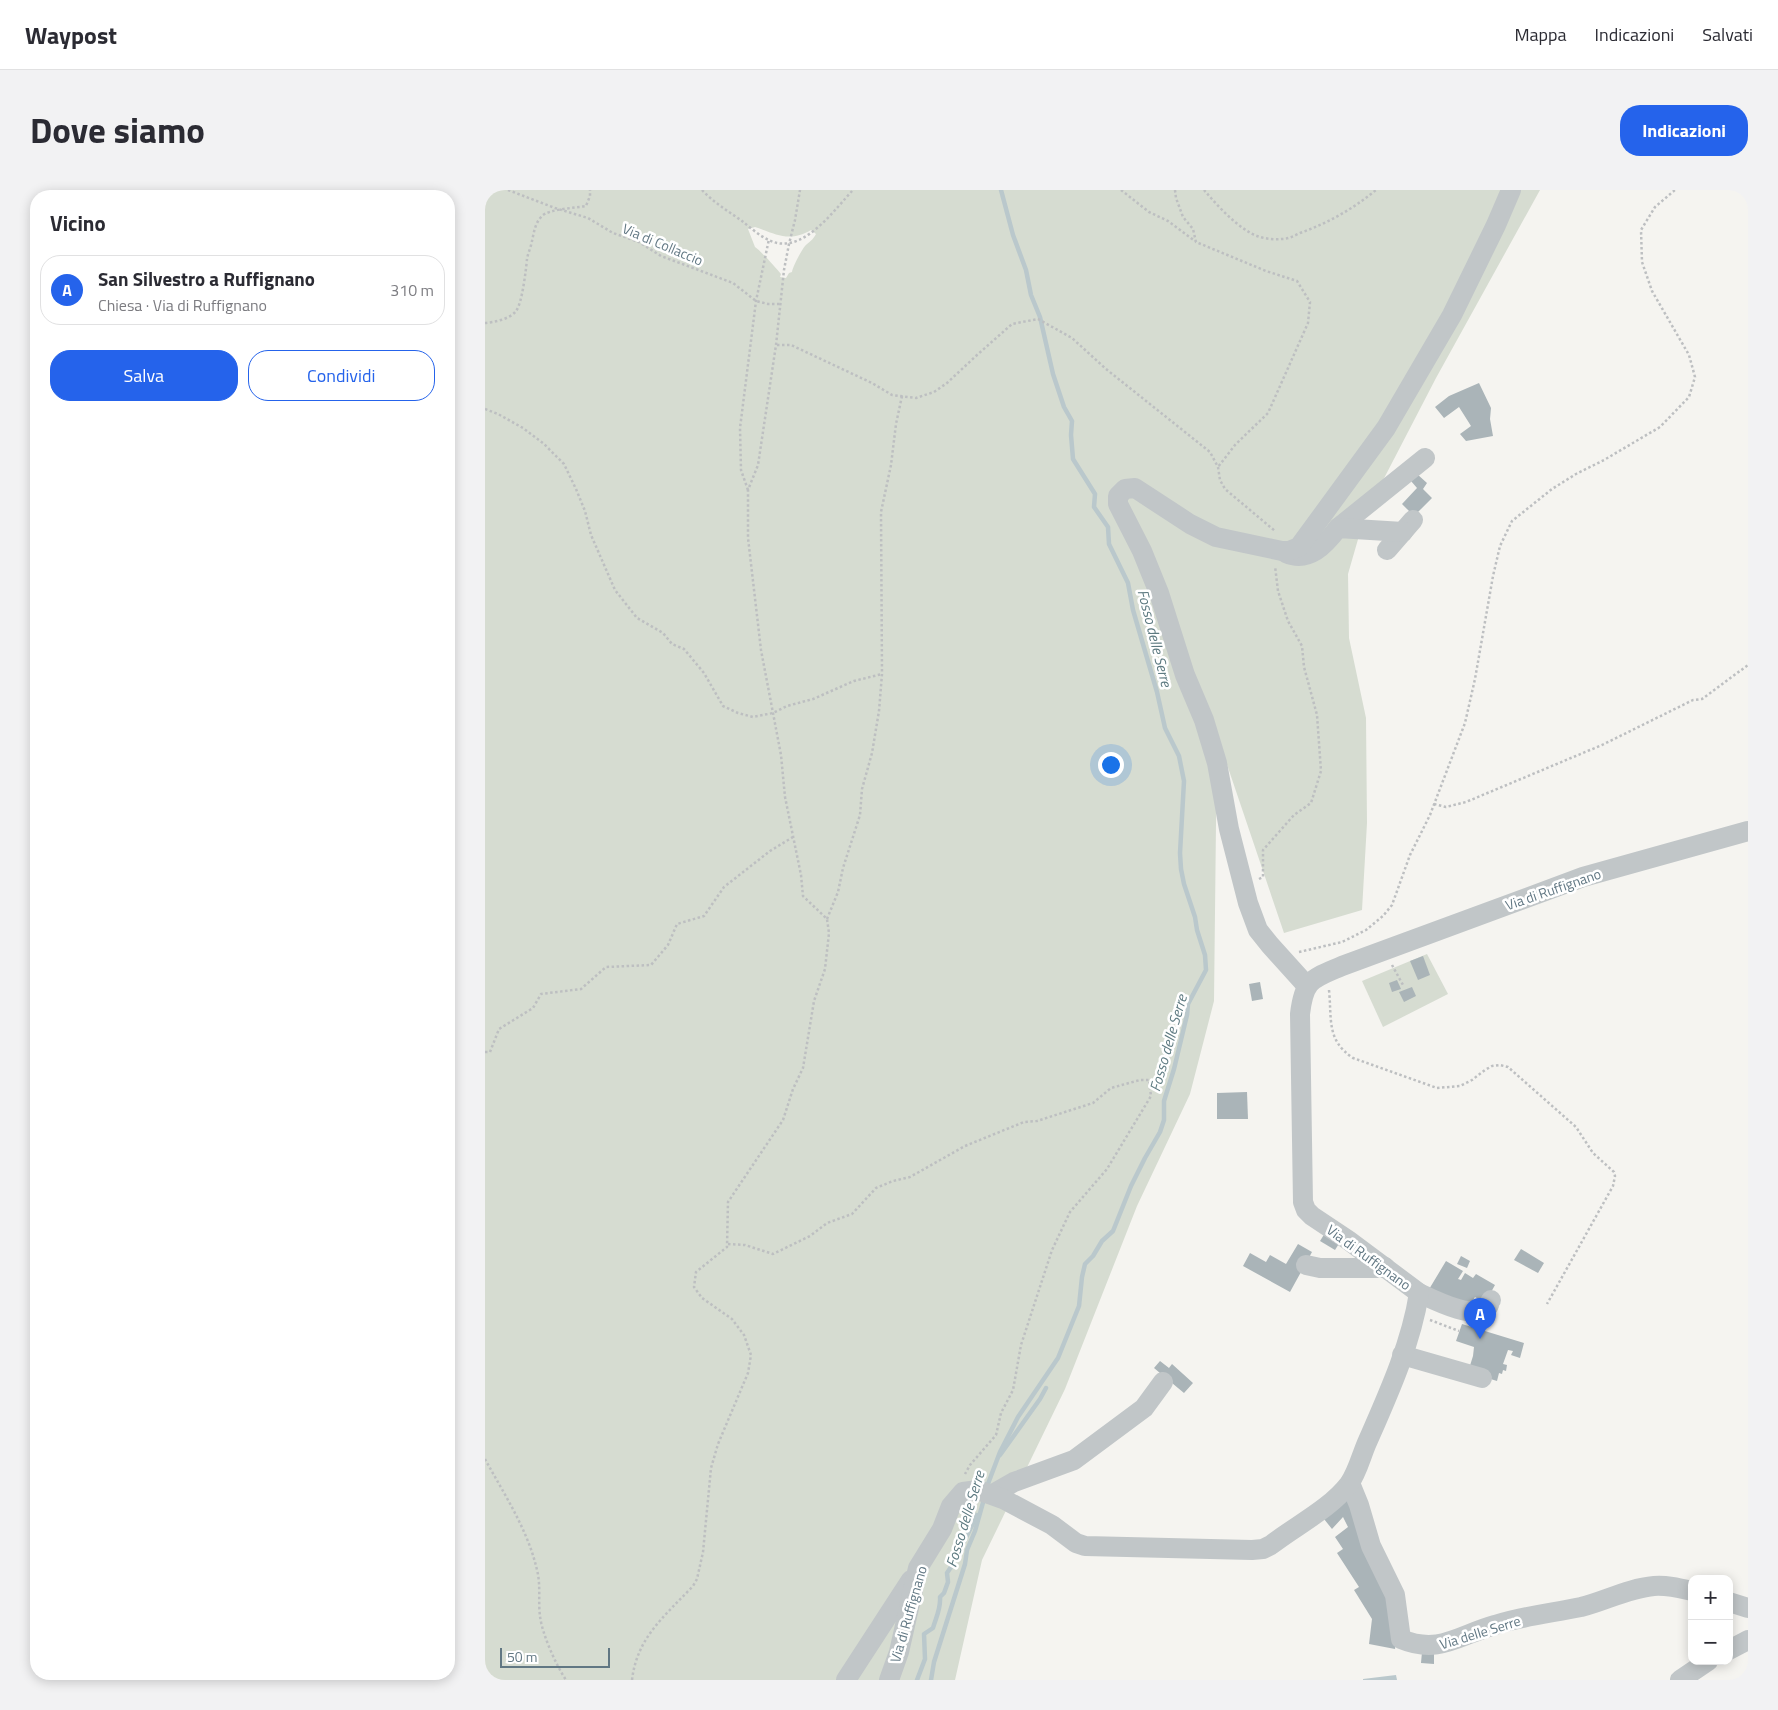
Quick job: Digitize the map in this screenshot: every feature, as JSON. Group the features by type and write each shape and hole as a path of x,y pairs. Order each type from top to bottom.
{"street":[{"path":"1311,981 1281,958 1258,930 1244,888 1229,829 1217,763 1204,720 1185,675 1159,593 1142,551 1119,504 1118,496 1125,489 1135,488 1190,524 1216,537 1278,544 1289,552 1299,547 1386,428 1452,315 1496,226 1511,190"},
{"path":"1278,544 1289,555 1302,555 1318,551 1338,528 1425,458"},
{"path":"1338,528 1408,526 1387,550"},
{"name":"Via di Ruffignano","path":"889,1680 899,1652 918,1568 942,1529 951,1506 978,1492 1033,1513 1052,1524 1076,1543 1085,1546 1252,1550 1263,1549 1271,1545 1331,1502 1350,1483 1402,1355 1416,1314 1419,1293 1312,1216 1306,1210 1303,1202 1299,1014 1302,996 1311,981 1385,950 1583,877 1748,831"},
{"path":"1306,1265 1337,1268 1385,1267"},
{"path":"1419,1293 1446,1305 1470,1312 1483,1311 1488,1307 1491,1300"},
{"path":"1402,1355 1482,1378"},
{"path":"978,1492 1014,1482 1074,1460 1143,1408 1163,1382"},
{"name":"Via delle Serre","path":"1350,1483 1359,1505 1371,1546 1395,1595 1401,1639 1413,1644 1439,1646 1496,1624 1583,1606 1654,1586 1688,1590"},
{"path":"845,1680 918,1568"},
{"path":"1733,1603 1748,1608"},
{"path":"1733,1648 1748,1640"},
{"path":"1680,1680 1703,1665"}],"path":[{"name":"Via di Collaccio","path":"508,190 588,218 613,233 639,242 661,256 733,283 756,301"},
{"path":"485,323 498,322 516,312 521,303 527,270 527,258 535,226 542,216 552,212 586,206 591,190"},
{"path":"702,190 769,240 789,244 808,236 829,217 853,190"},
{"path":"748,490 758,465 776,344 779,304 800,190"},
{"path":"1121,190 1149,212 1167,221 1196,242 1297,282 1310,302 1307,323 1268,412 1235,445 1218,467"},
{"path":"1175,190 1175,198 1183,217 1193,229 1196,242"},
{"path":"1204,190 1250,233 1267,239 1284,240 1317,227 1338,216 1376,190"},
{"path":"1281,958 1316,947 1342,942 1366,930 1383,916 1392,905 1410,855 1434,804 1465,723 1475,679 1493,576 1500,546 1512,521 1552,489 1575,474 1605,460 1660,427 1689,397 1695,378 1689,355 1652,291 1642,262 1641,230 1655,207 1675,190"},
{"path":"769,240 756,301 740,428 741,470 748,490 748,538 761,650 801,875 803,896 827,919"},
{"path":"756,301 779,304"},
{"path":"776,344 791,345 872,383 892,395 916,398 934,392 958,374 1012,324 1038,319 1073,338 1106,369 1210,452 1218,467 1220,480 1225,489 1278,544 1275,572 1277,592 1288,621 1302,646 1304,667 1317,715 1321,771 1311,803 1294,815 1263,850 1263,877 1244,888"},
{"path":"632,1680 635,1660 646,1636 693,1586 697,1578 703,1552 711,1468 718,1444 748,1373 751,1355 744,1335 732,1318 702,1298 694,1287 696,1272 727,1247 728,1202 783,1120 793,1089 803,1068 815,1001 825,968 829,933 827,919 838,892 843,868 860,815 862,789 872,753 879,711 882,674 881,512 902,396"},
{"path":"485,409 523,428 544,444 563,464 576,489 591,534 615,590 637,618 663,634 672,644 684,649 704,674 723,706 753,717 773,713 787,706 813,699 854,681 882,674"},
{"path":"1434,804 1446,806 1466,802 1602,745 1693,700 1702,699 1748,665"},
{"path":"485,1052 490,1052 499,1029 533,1008 541,994 581,989 606,967 651,965 668,945 677,924 704,916 724,886 763,856 793,837"},
{"path":"1385,950 1403,985"},
{"path":"1311,981 1327,986 1335,1039 1341,1050 1353,1058 1437,1088 1460,1086 1492,1066 1508,1067 1576,1127 1593,1153 1614,1172 1613,1186 1547,1304"},
{"path":"728,1244 745,1245 773,1254 810,1236 827,1223 852,1214 877,1188 893,1181 910,1177 981,1139 1024,1122 1037,1122 1093,1103 1111,1088 1140,1080 1149,1080 1151,1096 1107,1169 1070,1212 1052,1250 1021,1345 1013,1390 1001,1413 996,1435 970,1465 963,1478 978,1492"},
{"path":"1416,1314 1459,1331"},
{"path":"485,1459 524,1530 537,1570 540,1590 540,1617 551,1651 566,1680"}],"shaded area":[{"path":"485,190 1540,190 1436,378 1365,515 1348,574 1349,638 1366,718 1367,823 1362,910 1284,933 1217,735 1214,1001 1190,1094 1137,1206 1065,1389 982,1560 955,1680 485,1680","holes":["755,227 789,237 811,230 816,234 803,248 792,272 786,278 780,277 781,274 755,247 748,229"]},
{"path":"1427,954 1448,994 1383,1027 1362,981"},
{"path":"1396,1675 1397,1680 1363,1680 1363,1679"}],"building":[{"path":"1479,383 1491,408 1490,419 1493,436 1466,441 1460,434 1471,426 1459,407 1444,418 1435,407 1449,396"},
{"path":"1417,474 1427,483 1423,489 1432,498 1414,516 1402,504 1417,488 1411,481"},
{"path":"1423,956 1430,975 1418,980 1410,961"},
{"path":"1397,980 1401,989 1392,992 1389,983"},
{"path":"1260,982 1263,999 1252,1001 1249,984"},
{"path":"1412,987 1416,996 1404,1002 1399,992"},
{"path":"1247,1092 1248,1119 1217,1119 1217,1093"},
{"path":"1325,1233 1340,1242 1335,1250 1320,1241"},
{"path":"1298,1244 1312,1252 1290,1292 1243,1266 1250,1253 1266,1262 1270,1255 1286,1264"},
{"path":"1521,1249 1544,1263 1538,1273 1514,1260"},
{"path":"1461,1256 1470,1261 1467,1268 1457,1264"},
{"path":"1446,1261 1463,1271 1458,1279 1461,1280 1465,1273 1473,1278 1476,1274 1495,1285 1485,1303 1475,1297 1468,1308 1428,1291"},
{"path":"1462,1324 1524,1343 1520,1358 1511,1355 1513,1351 1508,1350 1503,1364 1507,1365 1506,1371 1503,1370 1502,1374 1499,1373 1497,1381 1468,1372 1474,1347 1456,1341"},
{"path":"1160,1361 1169,1368 1172,1364 1193,1383 1184,1393 1154,1368"},
{"path":"1349,1495 1377,1565 1397,1634 1395,1649 1369,1644 1372,1619 1354,1590 1359,1587 1337,1553 1343,1549 1335,1537 1348,1527 1343,1517 1332,1529 1324,1519"},
{"path":"1422,1652 1434,1653 1434,1664 1421,1663"}],"waterway":[{"name":"Fosso delle Serre","path":"986,1489 1000,1452 1018,1417 1058,1358 1079,1306 1085,1264 1093,1256 1102,1241 1113,1231 1131,1186 1160,1132 1164,1120 1164,1101 1174,1069 1188,1004 1206,970 1205,955 1181,869 1180,853 1184,781 1179,756 1165,728 1157,692 1133,610 1128,583 1109,544 1108,527 1094,507 1095,494 1073,459 1072,421 1064,407 1053,374 1040,317 1031,295 1026,270 1013,235 1001,190"},
{"path":"1000,1455 1046,1388"},
{"name":"Fosso delle Serre","path":"931,1680 934,1662 984,1499"},
{"path":"917,1680 925,1659 924,1634 933,1628 939,1609 940,1597 944,1593 948,1582 947,1573 977,1515"}],"place":[{"name":"San Silvestro a Ruffignano","path":"1480,1339"}]}
